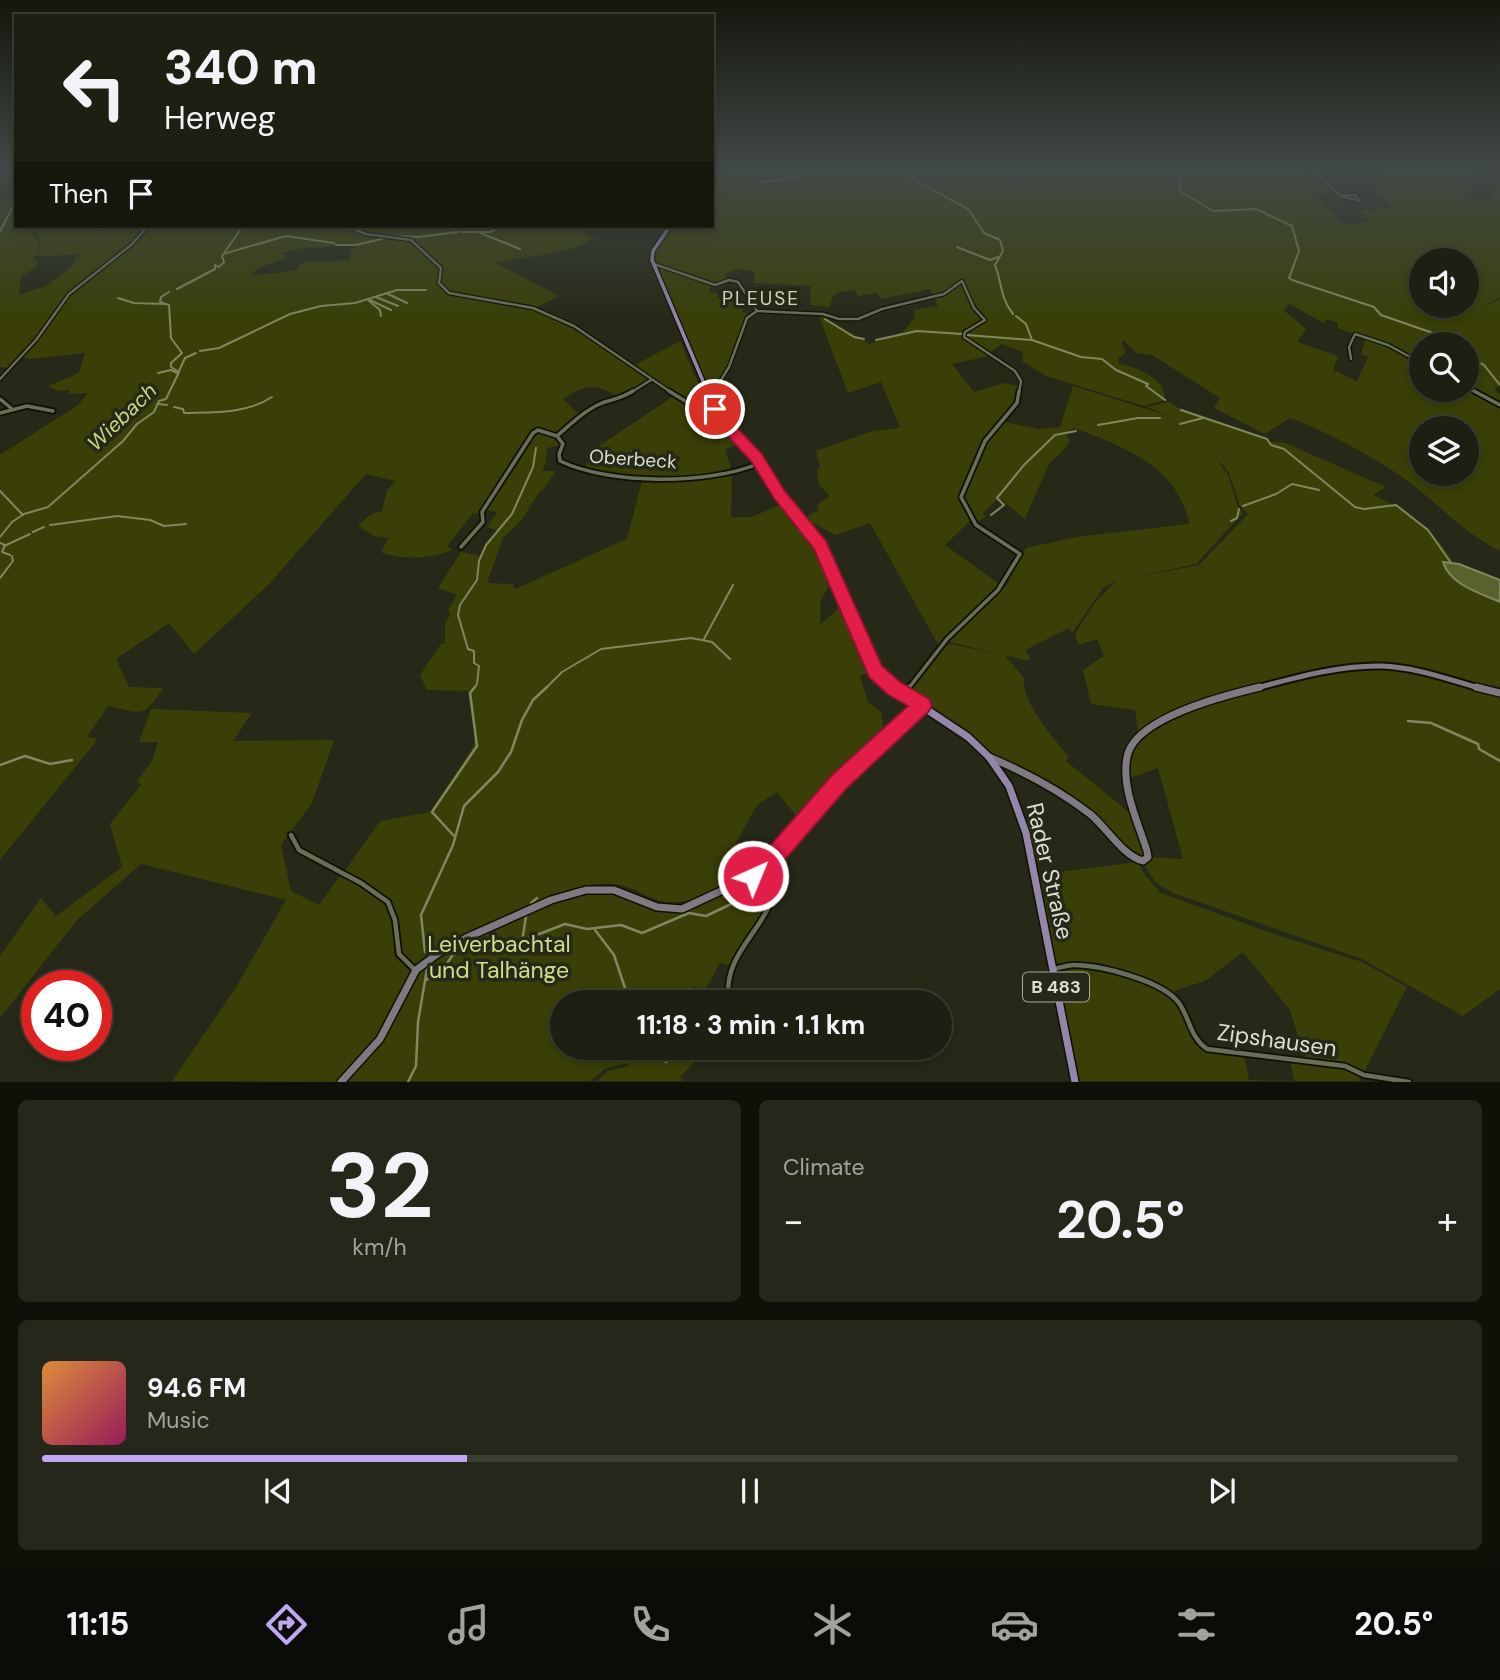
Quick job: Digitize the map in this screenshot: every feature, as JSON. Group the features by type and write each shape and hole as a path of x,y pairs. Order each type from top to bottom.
{"main road":[{"path":"653,264 652,253 669,228"},
{"name":"B 483","path":"653,264 719,418 760,463 779,494 824,552 871,664 886,682 968,737 989,757"},
{"name":"Rader Straße","path":"989,757 1009,786 1023,822 1075,1082"}],"street":[{"path":"0,379 25,353 69,294 131,245 146,228"},
{"path":"350,228 366,234 411,240 441,268 439,283 449,293 539,310 582,330 696,409 713,418 719,418"},
{"path":"653,264 715,285 729,281 738,282 757,311"},
{"path":"710,398 733,359 747,318 757,311 823,314 839,319 858,319 877,311 945,294 962,281 974,308 985,320 966,331 965,338 1015,371 1021,381 1017,403 985,441 961,497 978,527 1020,554 1004,586 944,642 904,694"},
{"path":"1351,359 1349,347 1355,334 1371,338 1409,357"},
{"name":"Oberbeck","path":"651,380 619,400 603,403 583,414 558,436 563,444 559,454 560,461 584,471 643,477 735,472 760,463"},
{"path":"1479,394 1500,405"},
{"path":"0,399 11,408"},
{"path":"0,413 11,408 35,405 53,411"},
{"path":"461,547 483,522 482,512 533,433 538,430 558,436"},
{"path":"989,757 1056,789 1104,826 1135,859 1143,861 1148,857 1147,851 1126,778 1125,765 1134,738 1152,725 1225,696 1360,666 1415,671 1500,694"},
{"path":"341,1082 380,1039 416,971 440,952 570,893 596,889 614,890 657,907 682,909 753,876 769,862 839,782 923,705"},
{"path":"291,835 299,850 383,897 392,908 397,954 404,964 416,971"},
{"path":"726,990 725,984 730,966 770,907 775,892 773,869 769,862"},
{"name":"Zipshausen","path":"1053,969 1073,965 1085,966 1160,987 1178,1002 1196,1040 1207,1049 1345,1066 1364,1075 1409,1082"}],"green space":[{"name":"Leiverbachtal und Talhänge","path":"0,220 14,220 14,228 30,228 39,242 37,255 32,258 33,261 37,260 38,266 21,277 19,295 39,288 44,289 71,267 77,256 84,251 75,255 38,256 40,240 31,228 100,228 96,231 109,232 114,228 576,228 595,238 559,252 496,263 559,296 535,308 596,341 650,381 620,399 605,390 592,387 578,390 563,399 580,415 558,437 561,445 547,448 542,471 556,471 521,521 503,538 487,583 513,584 515,589 627,539 643,477 584,470 593,450 674,396 714,420 739,445 725,449 732,472 731,517 752,517 784,503 819,545 834,577 821,600 820,625 845,603 875,671 860,676 868,702 881,712 885,737 835,781 800,821 777,792 757,805 736,843 767,858 747,875 718,891 686,901 672,902 660,901 630,888 612,884 587,886 562,894 608,891 656,908 682,912 734,888 768,867 774,894 769,907 729,965 720,963 705,990 694,986 691,990 550,990 550,1060 697,1060 680,1077 683,1081 597,1081 607,1071 628,1066 626,1063 605,1069 590,1081 345,1081 381,1040 418,964 407,962 398,954 396,922 389,902 373,887 344,872 380,821 430,812 472,749 475,737 469,695 471,691 427,690 420,675 441,644 445,643 445,624 450,615 448,610 457,595 438,588 461,552 480,556 488,541 498,531 487,527 497,512 485,510 522,457 536,431 481,514 473,513 447,546 453,550 418,558 382,553 389,538 374,536 358,526 371,514 382,511 387,490 396,481 366,474 269,584 194,654 169,623 116,659 129,687 163,688 151,705 141,711 108,706 87,737 98,739 0,860 0,455 78,405 88,393 69,394 70,390 57,391 48,386 79,373 85,353 30,359 22,357 8,368 0,367","holes":["358,245 352,249 349,260 305,262 296,270 252,276 256,269 287,258 281,253 303,248"]},
{"path":"714,220 1339,220 1343,224 1371,222 1369,220 1500,220 1500,297 1485,306 1500,299 1500,385 1494,389 1500,395 1500,551 1463,527 1414,486 1479,486 1479,416 1409,416 1409,482 1368,455 1290,418 1265,434 1214,408 1220,398 1152,355 1136,353 1124,340 1121,342 1126,353 1118,359 1119,364 1137,369 1155,379 1163,389 1166,400 1177,407 1272,442 1285,443 1386,487 1373,495 1409,515 1429,531 1455,564 1443,563 1452,577 1500,602 1500,693 1431,675 1500,694 1500,989 1463,1016 1362,959 1173,893 1156,883 1144,865 1154,857 1183,859 1158,768 1130,778 1127,765 1129,752 1143,731 1226,697 1342,669 1376,667 1349,668 1311,673 1272,681 1197,704 1138,732 1135,710 1091,704 1083,670 1104,656 1097,639 1078,645 1075,634 1093,605 1116,581 1103,588 1072,633 1069,628 1025,650 1030,658 1028,661 946,641 1006,586 1026,548 1076,537 1189,524 1174,487 1161,473 1146,461 1111,442 1074,428 1064,433 1070,440 1049,464 1025,519 999,498 983,513 986,516 976,523 973,518 945,545 1002,586 939,646 870,523 835,535 804,518 819,510 817,505 830,496 819,485 817,470 820,467 816,451 872,431 900,428 881,382 848,393 818,314 870,344 903,332 915,317 914,310 938,306 934,298 941,295 934,297 930,289 881,299 877,293 858,296 855,290 839,292 832,297 830,307 810,305 811,286 753,283 755,272 739,269 727,273 725,281 711,284 709,292 718,293 717,298 728,299 730,295 737,295 744,301 743,312 750,314 733,359 712,395 662,278 659,265 655,263 654,255 672,228 714,228","holes":["1290,304 1323,323 1327,319 1338,323 1337,328 1384,344 1366,338 1361,354 1368,357 1357,381 1333,370 1338,356 1297,342 1306,329 1283,310","973,344 989,353 1002,344 1023,352 1022,361 1046,376 1144,406 1165,400 1167,402 1147,407 1169,416 1073,386 1060,427 1039,429 1000,421 1016,403 1020,386 1004,383 974,392 952,364 989,356","1214,455 1229,473 1240,506 1248,514 1199,565 1121,580 1196,564 1243,513 1237,505 1229,477"]},
{"path":"680,341 713,417 631,367"},
{"path":"944,643 1005,655 1024,678 1024,688 1033,709 1069,757 1066,761 1136,818 1146,859 1130,853 1086,810 989,756 905,694"},
{"path":"151,709 252,713 233,741 334,740 312,803 281,845 291,891 319,905 340,876 379,898 390,912 395,957 411,972 378,1039 341,1079 334,1082 172,1081 235,989 286,900 141,864 77,920 38,970 21,970 21,991 0,1018 0,956 41,898 56,916 122,867 110,824 141,785 137,781 152,761 158,742 139,742"},
{"path":"1138,862 1144,874 1161,893 1271,933 1362,962 1407,987 1363,1074 1344,1065 1305,1059 1290,1010 1243,952 1205,981 1174,991 1201,1046 1244,1054 1249,1080 1294,1081 1076,1081 1035,875"},
{"path":"1290,1061 1345,1067 1362,1075 1359,1081 1294,1081"}],"shaded area":[{"path":"1443,562 1459,564 1500,580 1500,602 1459,582 1452,577"}],"waterway":[{"path":"0,231 6,220"},
{"path":"976,220 984,233 1000,240 1003,251 995,265 1003,296 1013,314"},
{"path":"1280,220 1292,226 1299,251 1289,278 1374,307 1381,315 1430,332"},
{"name":"Wiebach","path":"224,254 242,228"},
{"path":"478,232 490,232 499,228"},
{"path":"391,236 418,237 458,232"},
{"path":"461,232 478,232"},
{"path":"478,232 520,249"},
{"path":"224,254 286,236 334,243"},
{"path":"336,245 356,245 385,238"},
{"path":"957,247 990,260 998,257"},
{"name":"Wiebach","path":"177,289 215,269 215,265 219,267 224,262 224,254"},
{"path":"387,293 397,290 426,290"},
{"name":"Wiebach","path":"23,515 48,507 123,441 137,424 154,412 159,401 166,399 179,372 171,367 171,363 182,353 171,338 169,305 160,302 161,297 169,292"},
{"path":"200,351 219,348 290,314 321,306 355,303 387,293"},
{"path":"387,293 407,303"},
{"path":"376,297 398,306"},
{"path":"118,298 134,303 165,304"},
{"path":"368,300 380,310 381,316"},
{"path":"370,300 391,310"},
{"path":"1016,316 1026,324 1032,340 1081,357 1102,359 1116,370 1148,384 1146,386 1165,400"},
{"path":"825,319 854,337 864,339"},
{"path":"876,340 917,331 962,334"},
{"path":"967,335 1031,340"},
{"path":"179,371 185,358 196,353"},
{"path":"1479,363 1484,365 1500,385"},
{"path":"158,373 171,370 177,373"},
{"path":"174,407 183,409 184,413 230,411 252,407 272,397"},
{"path":"159,404 167,405"},
{"path":"1181,410 1267,439 1271,445 1284,449 1355,507 1364,509 1396,505 1428,530 1451,563"},
{"path":"1098,425 1138,418 1160,418"},
{"path":"1180,424 1203,418"},
{"path":"991,515 1004,505 997,498 1024,465 1055,435 1076,431"},
{"path":"473,689 477,684 479,666 474,663 474,651 468,649 458,615 460,605 477,580 479,561 486,545 512,514 533,467 536,448"},
{"path":"1243,506 1276,494 1292,484 1319,490"},
{"path":"0,491 23,515"},
{"path":"1231,521 1237,518 1239,509"},
{"name":"Wiebach","path":"0,537 12,522 23,515"},
{"path":"50,525 117,516 150,520 164,526 186,524"},
{"path":"33,532 44,527"},
{"path":"5,546 30,534"},
{"name":"Wiebach","path":"0,543 5,546"},
{"name":"Wiebach","path":"5,546 2,552 10,555"},
{"name":"Wiebach","path":"0,578 13,561 12,556"},
{"path":"704,639 733,585"},
{"path":"547,687 562,672 601,649 691,638 712,642 730,659"},
{"path":"454,836 432,812 477,746 470,693 475,687"},
{"path":"425,952 421,915 453,845 464,806 498,772 511,752 522,720 533,700 547,687"},
{"path":"1408,721 1431,723 1478,744 1479,749 1500,761"},
{"path":"0,765 25,756 50,764 72,760"},
{"path":"522,941 565,924 587,929 621,925 642,933 689,913 706,916 748,896 753,899 763,894 768,882"},
{"path":"531,903 537,898"},
{"path":"522,941 526,916"},
{"path":"595,930 614,955 626,990"},
{"path":"444,968 452,956 464,949 486,945 508,946 522,941"},
{"path":"408,1082 416,1066 418,1022 427,969"},
{"path":"426,980 436,972"},
{"path":"665,1060 669,1060"}],"district":[{"name":"PLEUSE","path":"761,298"}],"route":[{"path":"715,409 719,418 757,457 779,494 820,545 865,653 876,671 894,688 923,705 839,782 762,870 753,876"}]}
